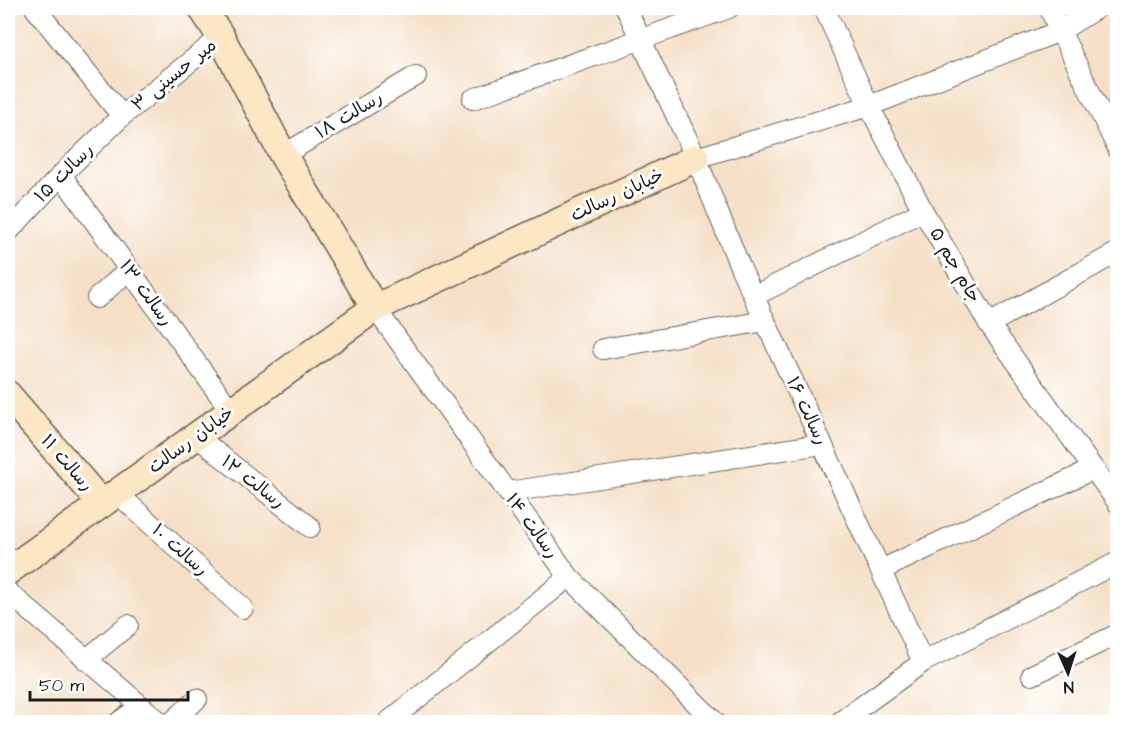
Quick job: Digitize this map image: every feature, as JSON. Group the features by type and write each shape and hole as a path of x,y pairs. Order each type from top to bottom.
{"street":[{"name":"میر حسینی ۳","path":"35,8 122,116 221,37"},
{"path":"202,8 221,37 283,155 375,308"},
{"name":"رسالت ۱۶","path":"626,8 696,158 765,321 924,662"},
{"path":"473,99 729,8"},
{"name":"جام جم ۵","path":"824,8 869,106 923,211 989,324 1118,503"},
{"path":"1049,8 1118,149"},
{"path":"696,158 869,106 1060,31 1097,8"},
{"name":"رسالت ۱۸","path":"283,155 416,76"},
{"name":"رسالت ۱۵","path":"8,232 61,175 122,116"},
{"name":"خیابان رسالت","path":"8,571 375,308 696,158"},
{"name":"رسالت ۱۳","path":"61,175 231,411"},
{"path":"754,296 923,211"},
{"path":"989,324 1118,252"},
{"path":"97,298 129,270"},
{"name":"رسالت ۱۴","path":"375,308 569,577 715,723"},
{"path":"603,349 765,321"},
{"name":"رسالت ۱۱","path":"8,395 109,498"},
{"name":"رسالت ۱۲","path":"196,436 310,527"},
{"path":"508,492 822,444"},
{"path":"881,570 1093,469"},
{"name":"رسالت ۱۰","path":"109,498 243,608"},
{"path":"840,723 924,662 1118,562"},
{"path":"388,723 569,577"},
{"path":"8,592 160,723"},
{"path":"86,660 128,625"},
{"path":"1032,675 1118,634"},
{"path":"172,723 197,699"},
{"path":"119,723 141,706"}]}
